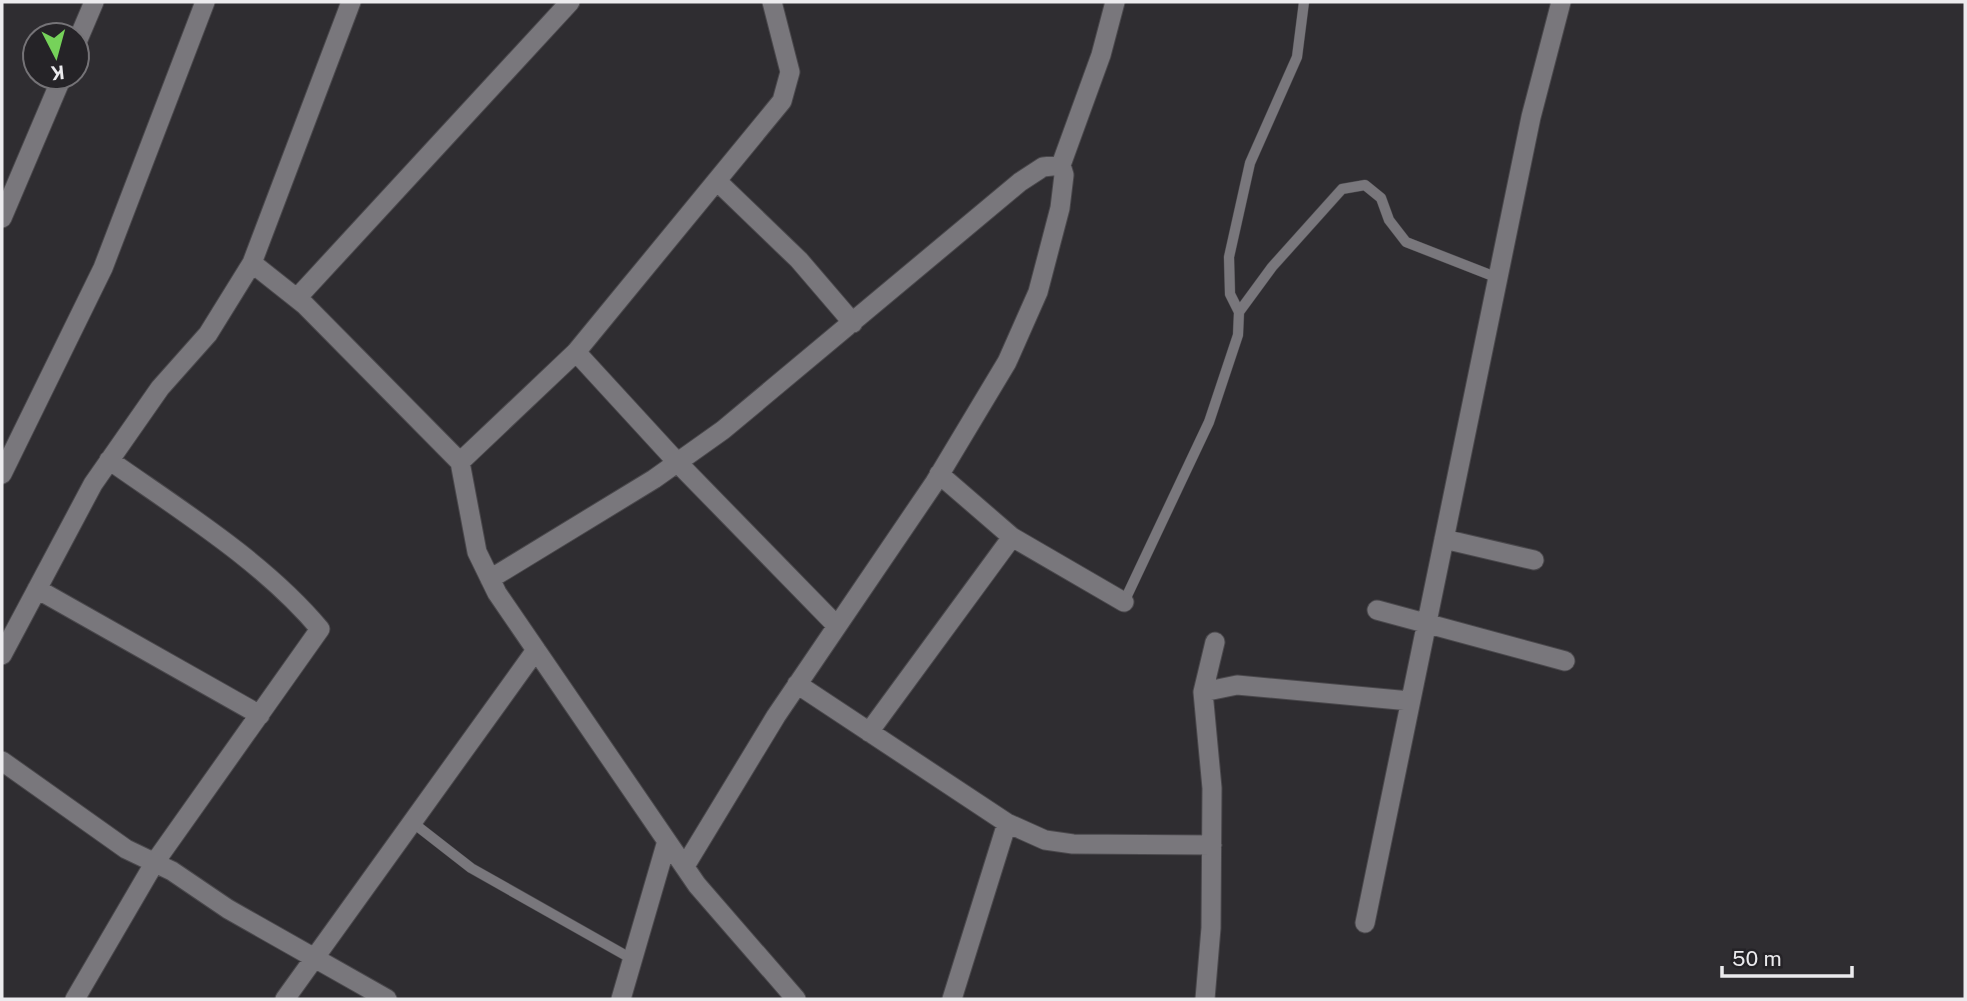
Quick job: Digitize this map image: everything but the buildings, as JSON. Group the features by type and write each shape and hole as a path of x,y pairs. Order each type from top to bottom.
{"street":[{"path":"86,21 94,2"},
{"path":"2,474 103,268 205,2"},
{"path":"2,655 110,460 160,388 208,334 252,262 351,2"},
{"path":"297,298 570,2"},
{"path":"460,462 576,352 782,101 790,72 772,2"},
{"path":"685,866 797,684 939,474 1007,362 1038,292 1060,208 1064,175 1061,164 1101,55 1115,2"},
{"path":"1365,923 1531,117 1561,2"},
{"path":"2,218 56,91"},
{"path":"490,579 677,462 723,430 1020,182 1044,167 1061,164"},
{"path":"717,181 799,260 853,323"},
{"path":"252,262 297,298 460,462 477,552 490,579 697,885 796,999"},
{"path":"576,352 677,462 837,626"},
{"path":"75,999 155,862 320,629 301,606 225,543 110,460"},
{"path":"939,474 1012,537 1124,602"},
{"path":"869,733 1012,537"},
{"path":"1444,538 1534,560"},
{"path":"37,589 260,715"},
{"path":"1377,610 1565,661"},
{"path":"1205,999 1211,928 1212,788 1203,692 1215,642"},
{"path":"285,999 536,650"},
{"path":"797,684 1007,823 1045,839 1073,844 1212,845"},
{"path":"1203,692 1237,685 1410,701"},
{"path":"2,761 126,849 155,862 313,958 387,999"},
{"path":"952,999 1007,823"},
{"path":"621,999 667,841"}],"lane":[{"path":"1124,602 1209,422 1238,335 1239,312 1230,294 1229,257 1250,163 1297,57 1304,2"},
{"path":"1239,312 1272,267 1342,189 1365,185 1381,198 1389,219 1406,242 1498,278"},
{"path":"412,822 471,868 632,959"}]}
